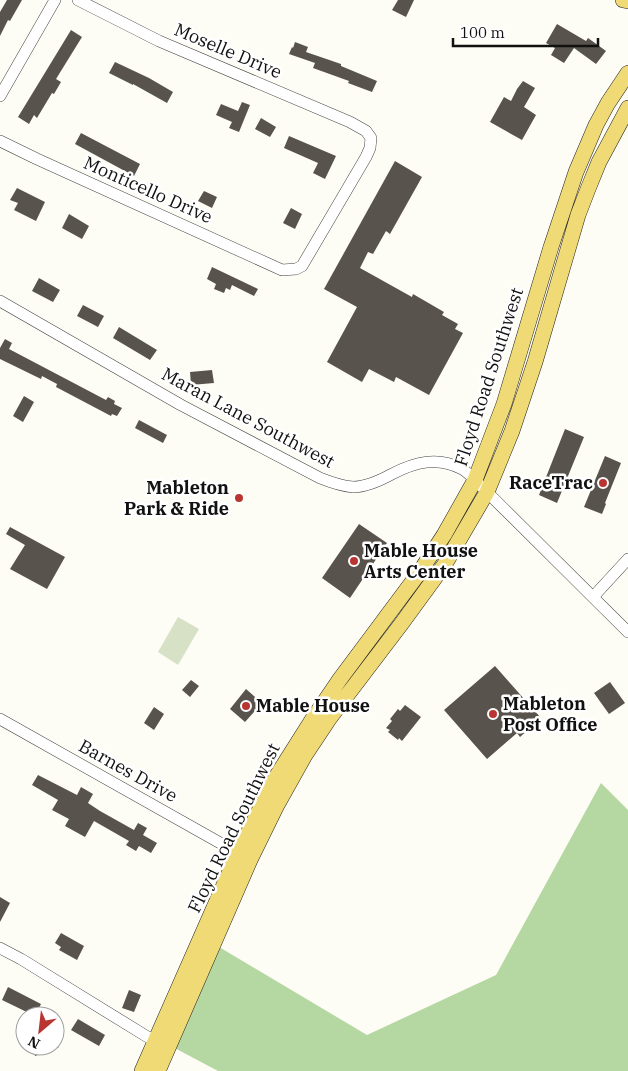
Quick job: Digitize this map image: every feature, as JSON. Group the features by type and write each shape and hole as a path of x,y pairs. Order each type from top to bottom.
{"main road":[{"path":"623,0 628,1"},
{"name":"Floyd Road Southwest","path":"158,1071 162,1045 238,852 267,796 292,751 340,679 419,573 444,535 475,480 504,404 569,192 596,124 628,73"},
{"name":"Floyd Road Southwest","path":"142,1071 162,1045 277,804 305,755 329,719 445,564 487,492 512,431 535,362 578,215 599,162 628,108"}],"street":[{"path":"0,96 55,0"},
{"name":"Moselle Drive","path":"78,0 159,41 350,122 366,131 371,138 370,148 302,266 296,269 282,270"},
{"name":"Monticello Drive","path":"0,141 282,270"},
{"name":"Maran Lane Southwest","path":"0,301 181,405 320,478 339,485 354,487 370,484 408,466 424,462 453,465 463,470 628,632"},
{"path":"593,598 628,559"},
{"name":"Barnes Drive","path":"0,719 238,852"},
{"path":"0,948 162,1045"}],"green space":[{"path":"178,617 199,629 178,665 158,652"},
{"path":"601,783 628,810 628,1071 218,1071 152,1036 199,935 367,1035 496,975"}],"building":[{"path":"7,0 22,0 10,21 8,20 0,36 0,12"},
{"path":"398,0 414,0 406,17 392,10"},
{"path":"557,24 586,41 588,38 606,51 596,64 574,48 564,63 551,55 555,48 546,43"},
{"path":"71,30 82,37 56,79 61,82 54,94 52,93 37,118 34,115 29,124 18,117"},
{"path":"295,42 308,47 306,52 341,64 341,66 377,81 372,92 348,83 349,81 313,68 315,63 289,54"},
{"path":"115,62 173,92 167,103 109,73"},
{"path":"523,81 535,88 524,107 536,115 522,140 490,122 504,97 511,101"},
{"path":"242,102 250,105 239,132 229,128 232,122 216,115 221,104 238,111"},
{"path":"261,118 276,127 270,137 255,129"},
{"path":"81,133 140,164 134,176 75,144"},
{"path":"289,136 336,156 325,179 313,173 318,163 284,148"},
{"path":"395,161 422,177 390,234 386,231 373,254 368,252 360,268 412,297 413,294 444,312 442,315 458,324 455,329 463,333 429,395 396,377 394,382 369,369 362,382 327,362 357,307 324,289"},
{"path":"17,188 45,202 36,221 14,210 18,203 10,200"},
{"path":"204,191 217,197 212,208 198,201"},
{"path":"291,208 302,214 295,229 283,223"},
{"path":"69,214 89,226 82,239 62,228"},
{"path":"212,267 258,289 254,296 232,285 230,290 226,288 224,293 214,289 216,284 207,279"},
{"path":"39,278 60,290 53,302 32,291"},
{"path":"83,305 104,316 98,327 77,316"},
{"path":"119,327 157,350 150,360 113,338"},
{"path":"5,339 12,343 9,349 106,400 108,397 115,401 114,404 122,408 117,416 112,414 111,416 56,387 57,384 42,376 41,379 0,359 0,348"},
{"path":"212,370 214,383 191,385 190,372"},
{"path":"24,396 34,402 23,422 13,416"},
{"path":"139,420 167,435 163,443 135,428"},
{"path":"565,429 584,437 557,503 539,495"},
{"name":"RaceTrac","path":"605,456 621,463 602,514 584,507"},
{"name":"Mable House Arts Center","path":"359,524 387,543 350,598 322,578"},
{"path":"10,527 65,557 47,589 10,569 25,545 6,534"},
{"name":"Mableton Post Office","path":"495,666 541,718 520,737 517,733 487,759 444,710"},
{"path":"191,680 199,686 190,697 182,690"},
{"path":"610,682 625,703 609,714 594,693"},
{"name":"Mable House","path":"246,689 262,703 245,722 230,709"},
{"path":"405,705 421,717 402,741 388,732 390,730 386,728 398,709 400,711"},
{"path":"154,707 164,714 154,730 144,723"},
{"path":"38,775 77,795 81,787 93,794 88,803 100,811 134,830 138,823 147,828 143,835 157,843 151,853 139,846 136,851 126,845 129,841 94,821 85,837 65,826 69,819 52,810 58,800 32,785"},
{"path":"0,897 10,903 0,922"},
{"path":"61,933 84,946 77,960 59,950 61,947 55,943"},
{"path":"8,987 41,1004 40,1006 15,1006 2,1000"},
{"path":"129,990 141,995 134,1012 122,1008"},
{"path":"78,1019 105,1035 99,1046 71,1030"}],"place":[{"name":"RaceTrac","path":"603,483"},
{"name":"Mableton Park & Ride","path":"239,498"},
{"name":"Mable House Arts Center","path":"354,561"},
{"name":"Mable House","path":"246,706"},
{"name":"Mableton Post Office","path":"493,714"}]}
